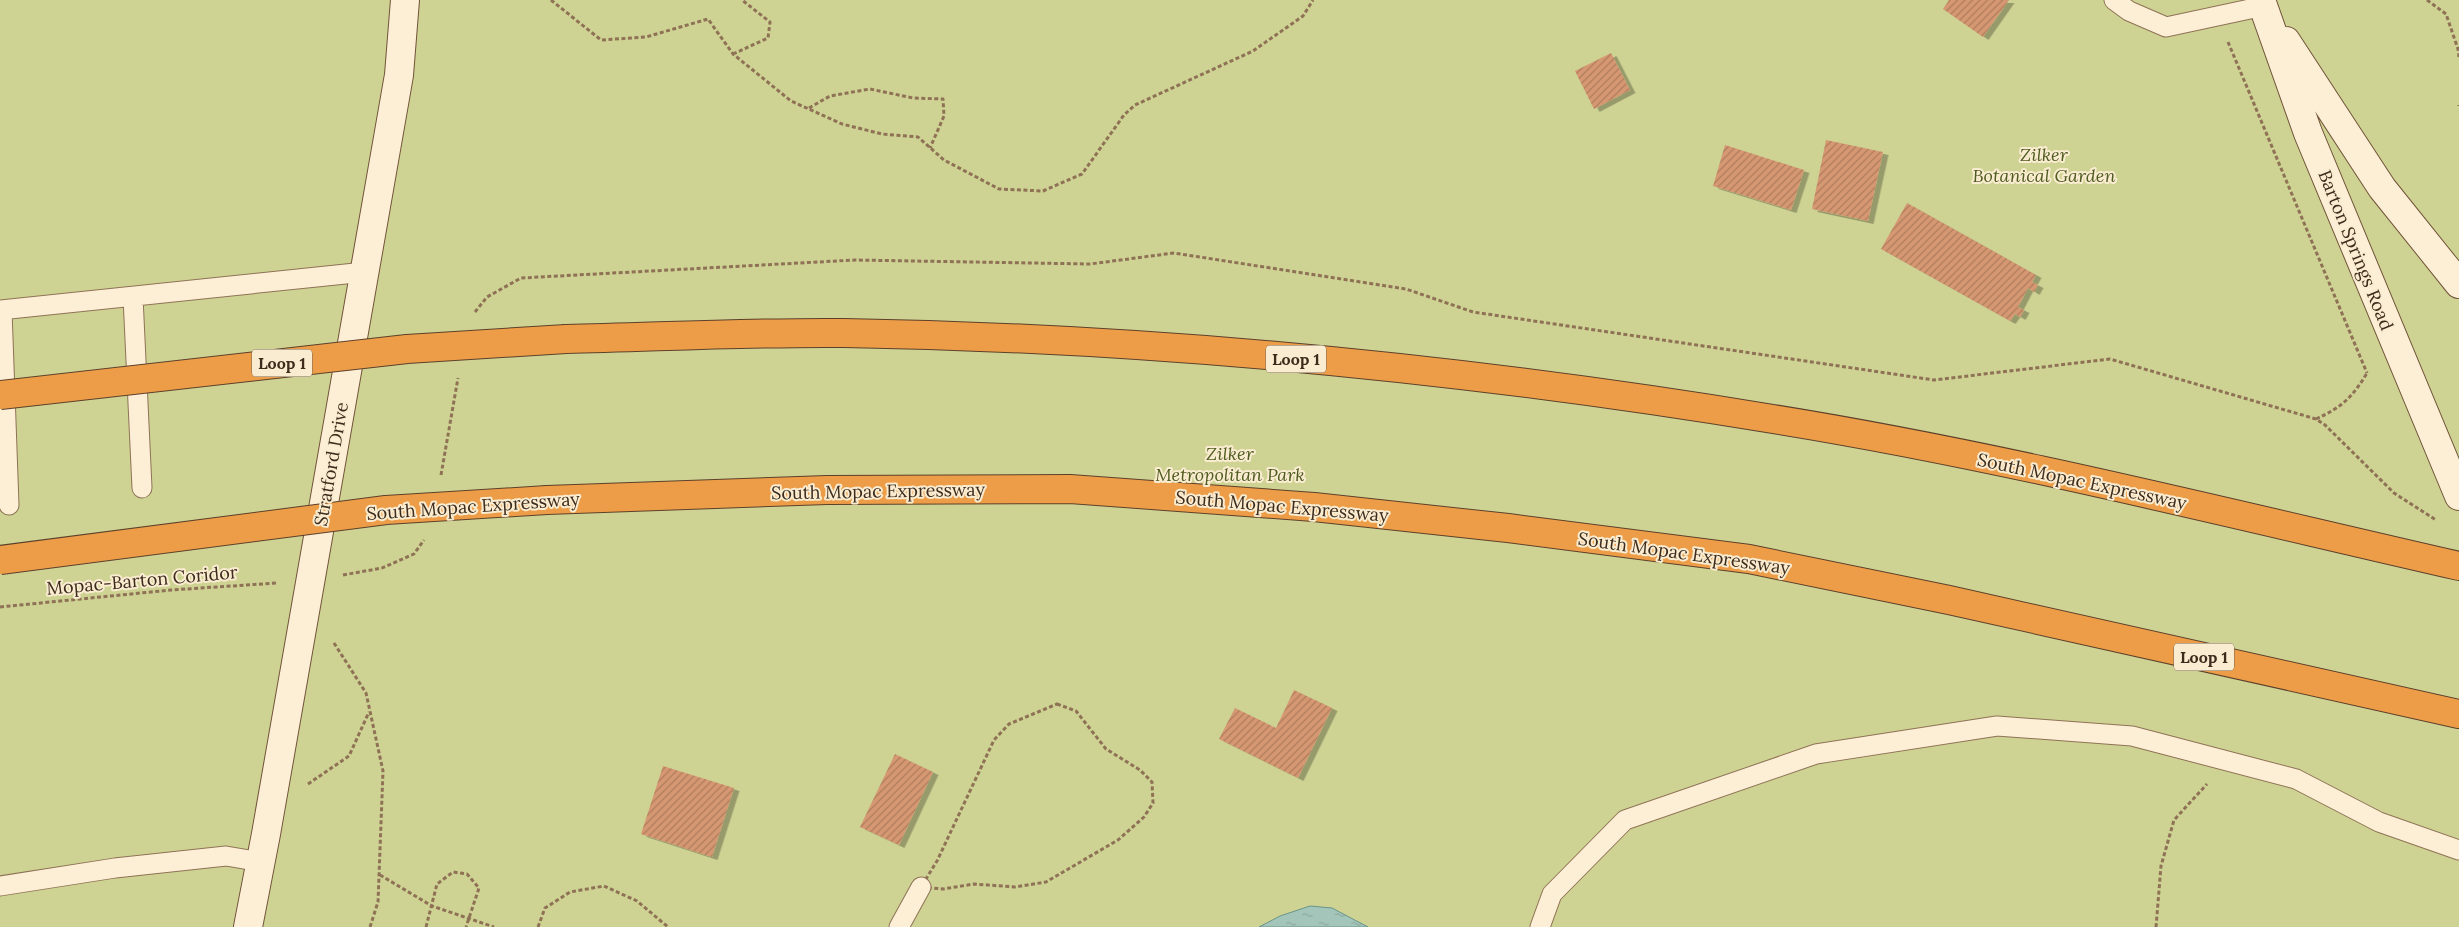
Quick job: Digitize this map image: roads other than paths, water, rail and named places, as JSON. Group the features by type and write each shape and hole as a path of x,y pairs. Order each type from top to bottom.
{"highway":[{"name":"South Mopac Expressway","path":"0,395 406,349 566,339 852,334 1081,342 1331,362 1596,392 1776,419 2020,466 2459,566"},
{"name":"South Mopac Expressway","path":"0,560 386,510 547,500 827,490 1070,489 1314,507 1749,559 1949,600 2459,714"}],"street":[{"name":"Stratford Drive","path":"248,927 399,75 405,0"},
{"path":"2263,3 2382,188 2459,284"},
{"name":"Barton Springs Road","path":"2263,3 2308,132 2458,492"}],"lane":[{"path":"2114,0 2129,11 2166,27 2263,3"},
{"path":"9,504 1,310 365,272"},
{"path":"133,296 142,488"},
{"path":"1540,927 1552,894 1625,820 1816,754 1997,726 2132,736 2296,779 2379,822 2459,850"},
{"path":"0,886 115,868 226,856 260,862"},
{"path":"899,927 921,887"}],"water":[{"path":"1310,906 1332,908 1368,927 1259,927 1280,916"}],"park label":[{"name":"Zilker Botanical Garden","path":"2044,164"},
{"name":"Zilker Metropolitan Park","path":"1230,463"}]}
